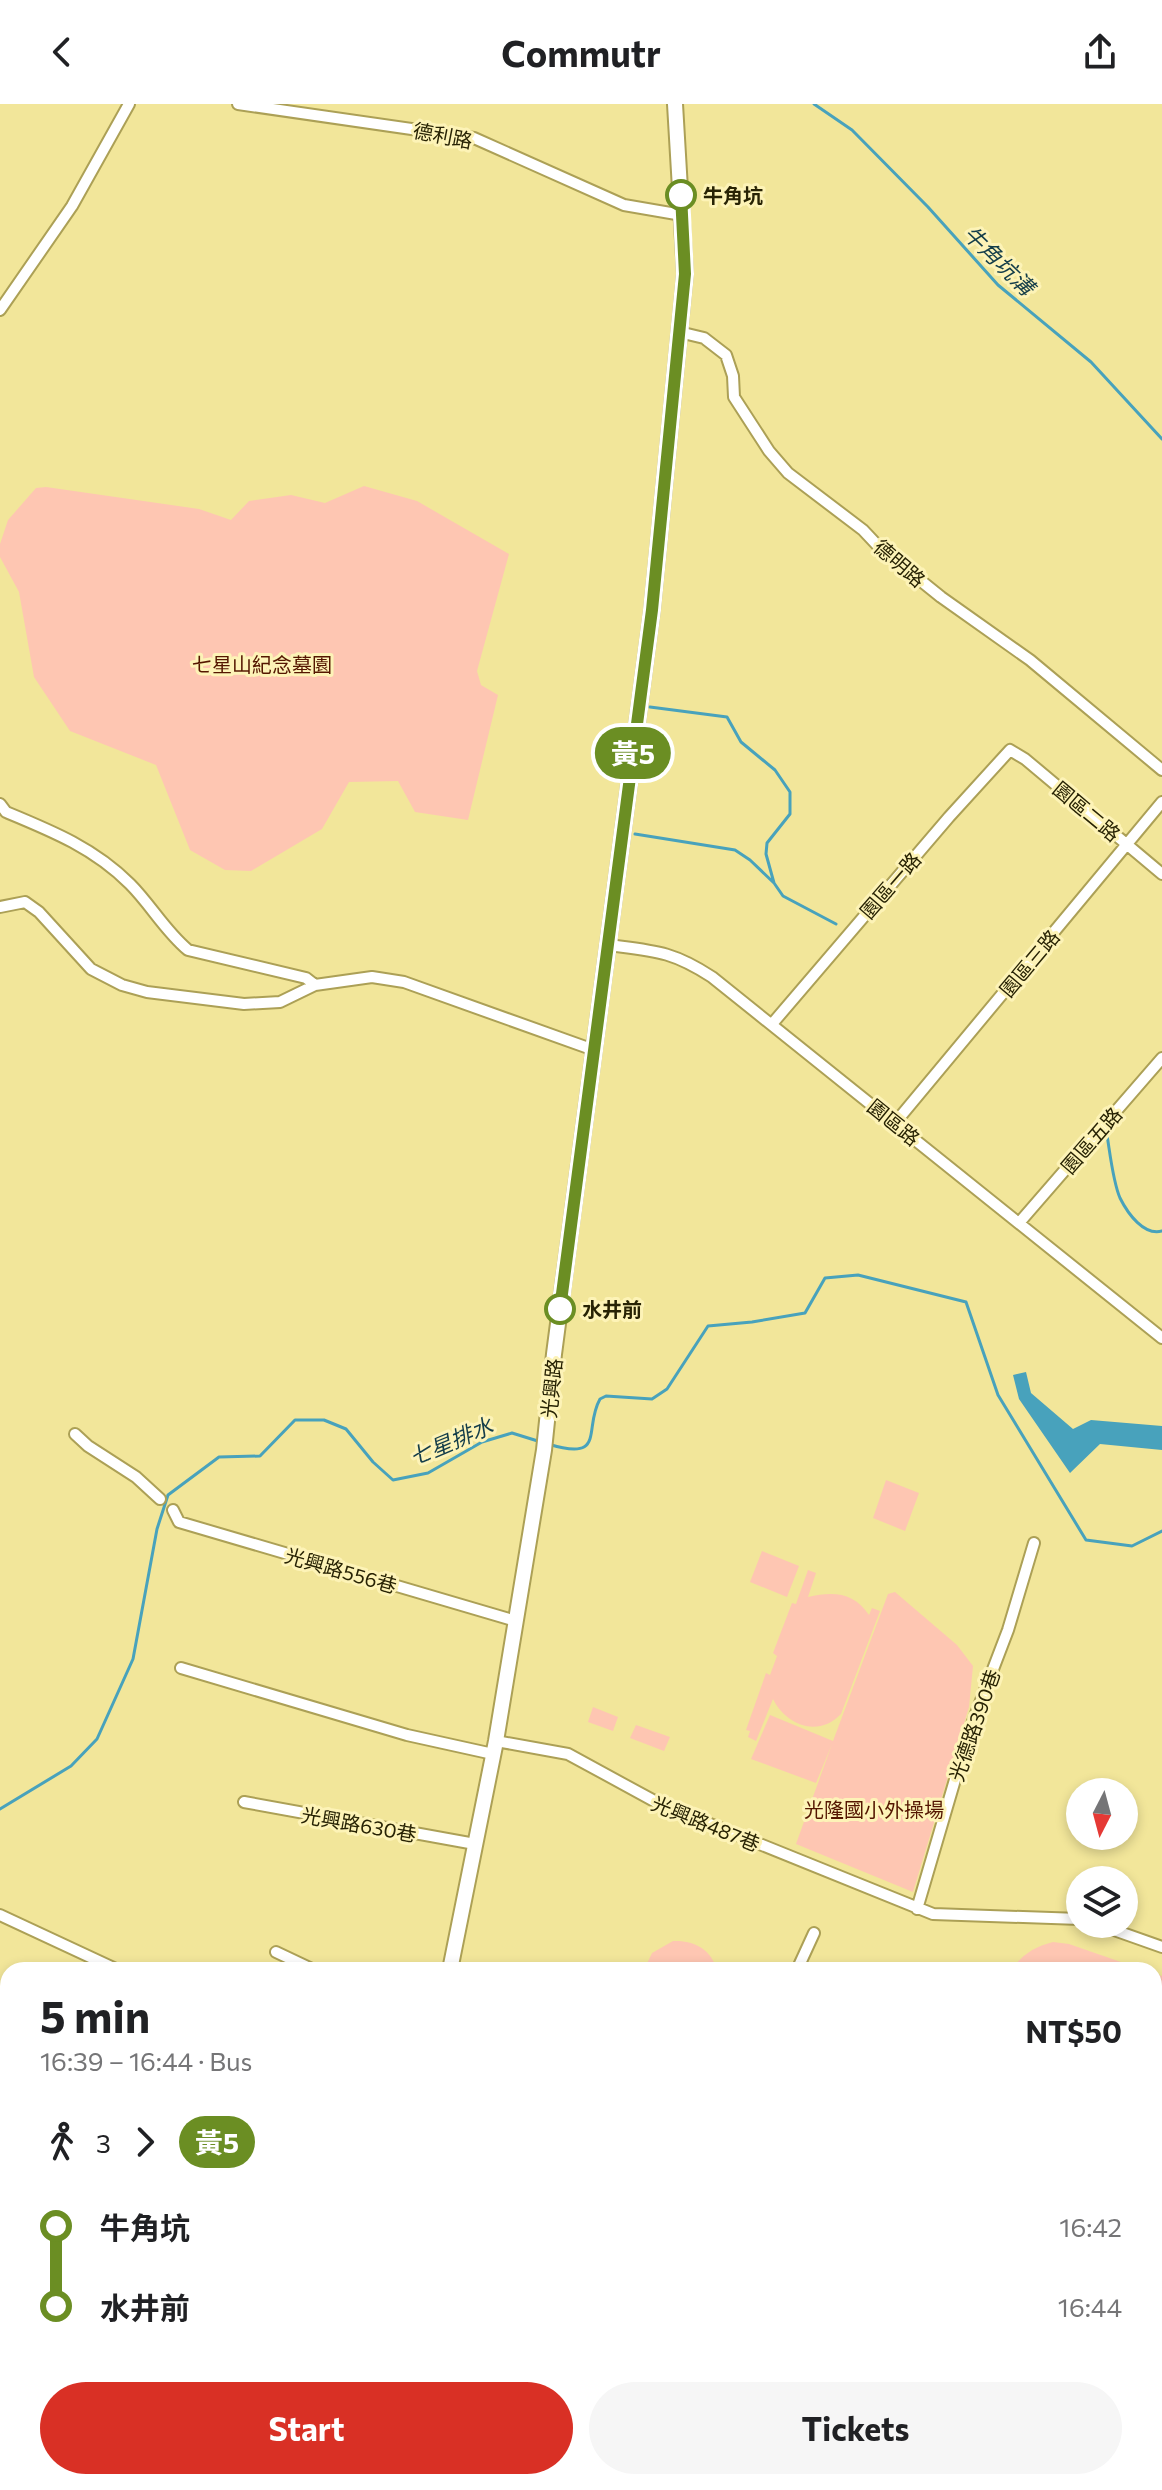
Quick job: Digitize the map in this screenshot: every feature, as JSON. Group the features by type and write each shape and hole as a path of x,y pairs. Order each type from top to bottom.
{"main road":[{"name":"光興路","path":"516,1621 544,1450 652,610 685,274 675,104"},
{"path":"452,1962 495,1747 516,1621"}],"street":[{"path":"0,310 72,206 129,104"},
{"name":"德利路","path":"238,104 474,138 624,205 682,215"},
{"name":"德明路","path":"679,332 704,338 726,355 733,376 734,397 769,451 788,473 863,530 887,554 941,597 1030,660 1162,770"},
{"name":"園區二路","path":"1010,750 1025,759 1162,874"},
{"name":"園區一路","path":"772,1024 939,828 1010,750"},
{"name":"園區三路","path":"895,1123 1162,802"},
{"path":"0,804 6,812 74,841 105,861 132,886 173,938 188,950 306,978 315,985"},
{"path":"0,907 25,902 39,912 91,969 122,985 147,992 244,1004 280,1002 315,985 372,977 404,982 594,1050"},
{"name":"園區路","path":"608,945 664,952 712,977 1162,1338"},
{"name":"園區五路","path":"1019,1223 1162,1058"},
{"path":"75,1434 136,1477 160,1499"},
{"name":"光興路556巷","path":"173,1510 179,1522 516,1621"},
{"name":"光德路390巷","path":"917,1909 969,1732 1008,1630 1034,1543"},
{"name":"光興路487巷","path":"181,1668 407,1735 568,1754 645,1798 917,1909 952,1917 1066,1919"},
{"name":"光興路630巷","path":"244,1802 475,1844"},
{"path":"0,1915 101,1962"},
{"path":"801,1962 814,1933"},
{"path":"1137,1938 1162,1947"},
{"path":"276,1952 297,1962"}],"green space":[{"name":"七星山紀念墓園","path":"364,486 417,501 509,554 477,671 481,685 498,695 468,820 415,812 398,781 349,782 322,829 251,871 225,870 190,850 156,765 70,731 34,677 19,592 0,557 0,544 8,520 36,488 46,487 199,509 231,520 249,501 291,495 325,503"},
{"path":"886,1480 919,1493 905,1531 873,1518"},
{"path":"762,1551 799,1566 787,1597 750,1582"},
{"path":"808,1570 816,1573 808,1597 842,1595 857,1602 869,1615 872,1608 880,1611 841,1714 822,1725 803,1725 786,1716 773,1699 756,1741 748,1737 750,1731 746,1730 766,1673 770,1675 777,1656 773,1653 792,1603 796,1604"},
{"name":"光隆國小外操場","path":"895,1592 957,1645 973,1666 969,1707 913,1892 796,1844 832,1744 816,1783 751,1759 770,1715 833,1741 888,1594"},
{"path":"593,1707 618,1717 613,1731 588,1722"},
{"path":"636,1725 670,1737 664,1751 630,1738"},
{"path":"673,1941 688,1942 701,1947 714,1962 648,1962 652,1953"},
{"path":"1053,1942 1069,1944 1121,1962 1018,1962 1040,1946"}],"water":[{"path":"1026,1372 1031,1393 1073,1429 1091,1420 1162,1426 1162,1450 1100,1444 1070,1473 1019,1399 1013,1375"}],"waterway":[{"name":"牛角坑溝","path":"814,104 852,130 928,207 998,285 1091,362 1162,439"},
{"path":"650,707 727,717 741,742 775,770 790,792 790,814 767,843 766,854 774,883"},
{"path":"635,834 735,850 750,860 783,896 836,924"},
{"path":"1107,1135 1115,1184 1123,1204 1143,1227 1155,1232 1162,1231"},
{"name":"七星排水","path":"548,1444 579,1449 586,1446 590,1440 595,1410 600,1399 606,1396 652,1399 667,1389 708,1326 805,1313 825,1278 858,1275 966,1302 998,1395 1086,1540 1132,1546 1162,1531"},
{"name":"七星排水","path":"0,1809 71,1766 97,1739 133,1659 157,1529 168,1495 219,1457 260,1456 295,1420 324,1420 346,1429 373,1462 393,1480 428,1473 482,1442 512,1433 541,1442"}],"bus line":[{"name":"黃5","path":"560,1309 652,610 685,274 681,195"}],"place":[{"name":"牛角坑","path":"681,195"},
{"name":"水井前","path":"560,1309"}]}
